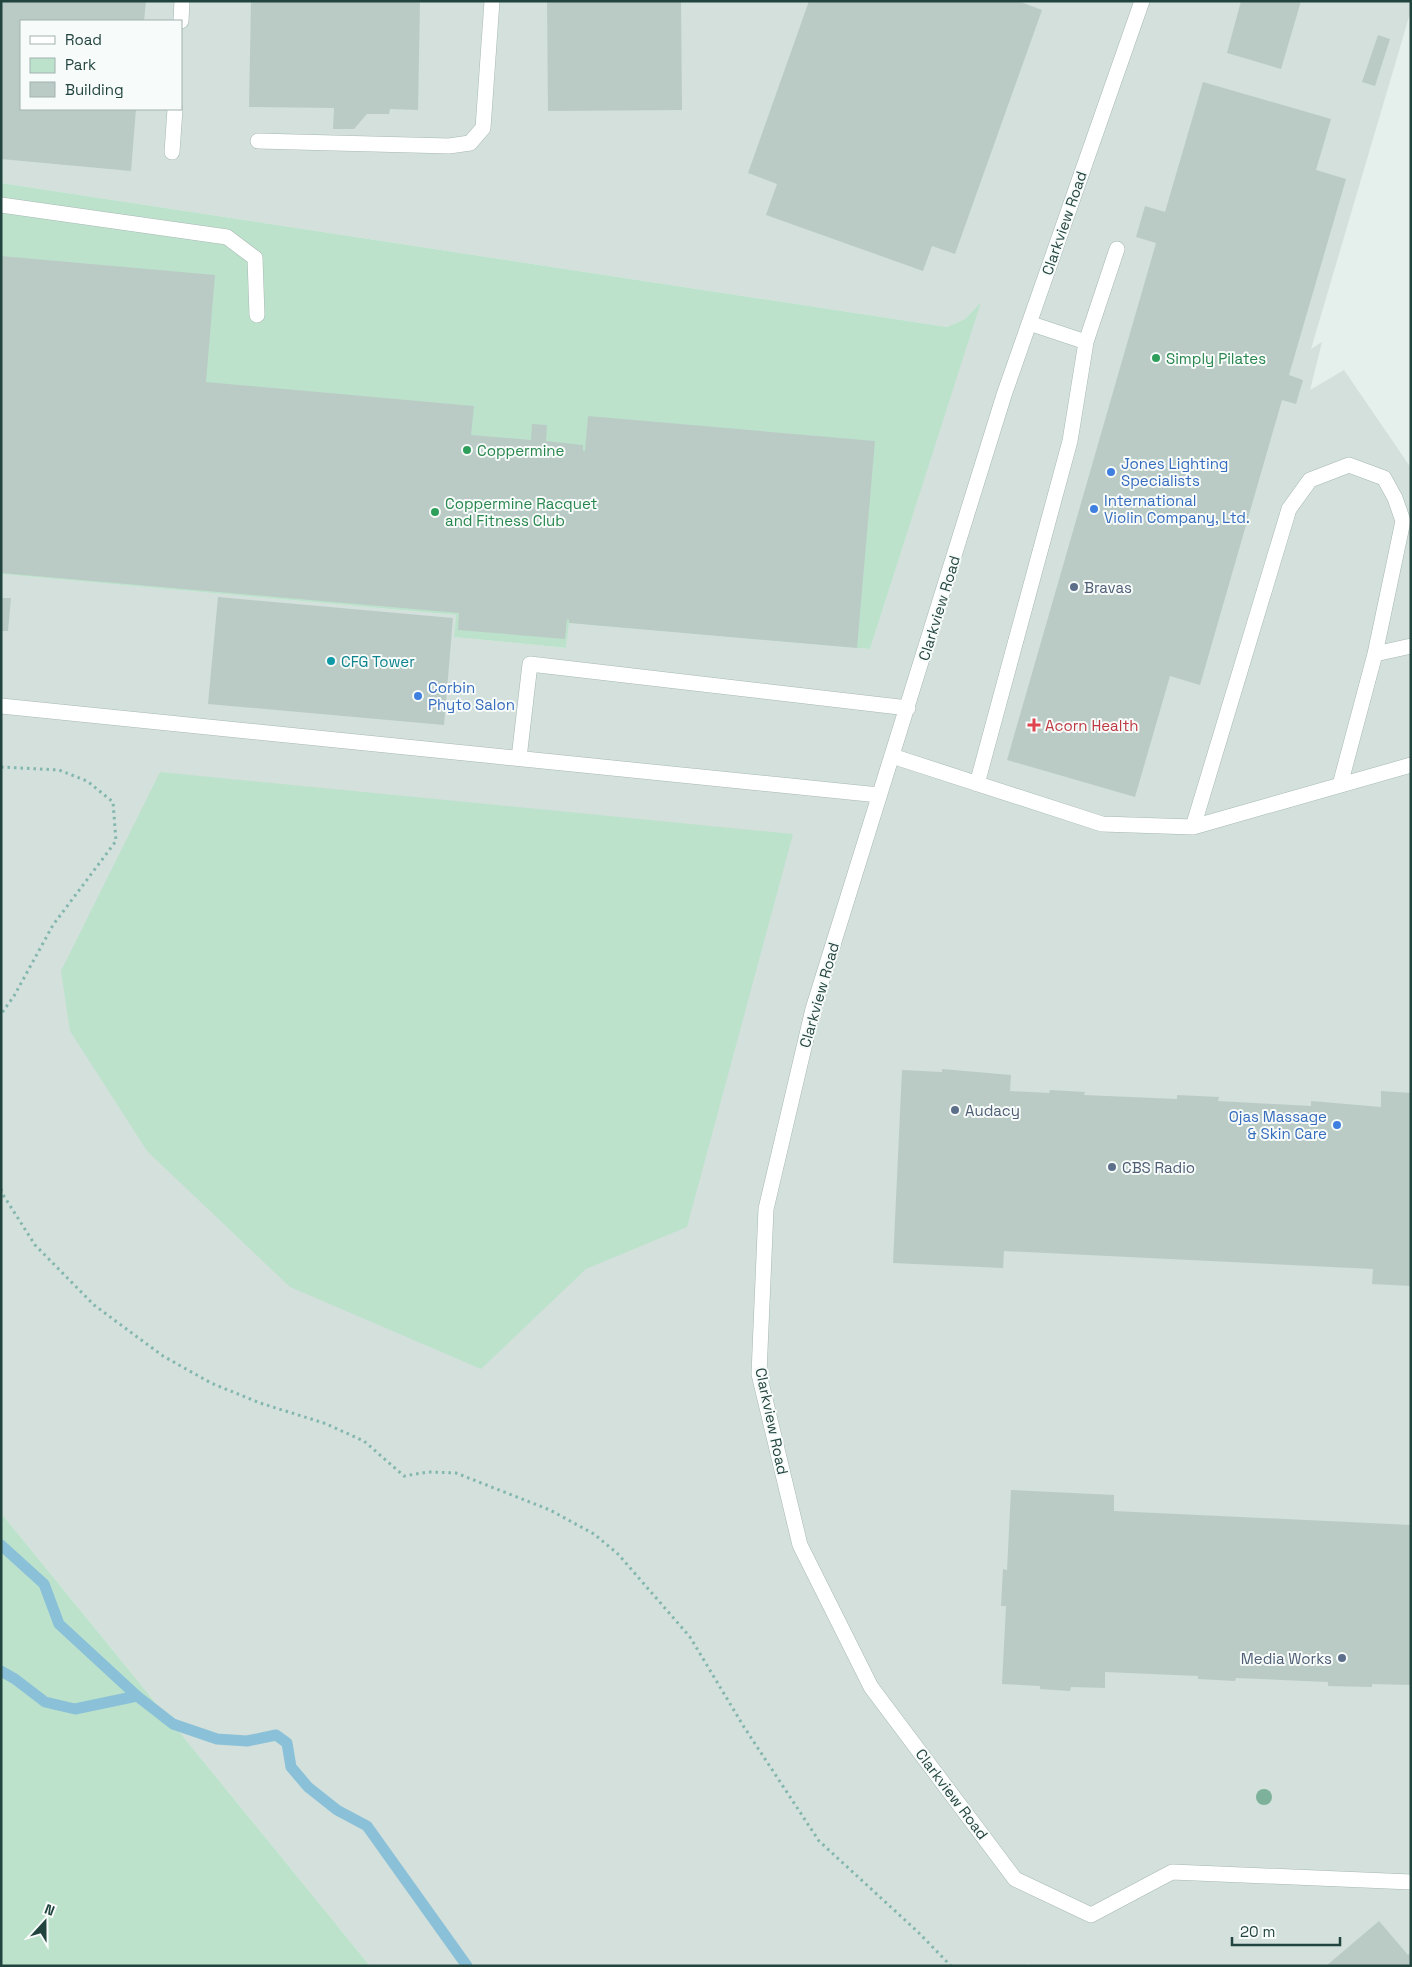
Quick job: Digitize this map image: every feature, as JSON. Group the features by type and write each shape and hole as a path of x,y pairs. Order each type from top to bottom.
{"street":[{"path":"181,20 182,1"},
{"path":"258,141 450,146 470,143 483,128 492,1"},
{"name":"Clarkview Road","path":"1142,1 1001,404 813,1009 766,1209 759,1374 800,1545 870,1687 1015,1879 1091,1915 1172,1872 1411,1882"},
{"path":"172,152 175,110"},
{"path":"1,205 227,237 255,258 257,315"},
{"path":"977,784 1070,441 1086,342 1117,249"},
{"path":"1029,323 1086,342"},
{"path":"1193,827 1289,509 1310,480 1349,465 1384,478 1395,498 1403,520 1375,654 1340,785"},
{"path":"1375,654 1411,646"},
{"path":"519,758 530,664 908,708"},
{"path":"1,706 878,795"},
{"path":"892,756 1102,824 1193,827 1411,765"}],"path":[{"path":"1,766 59,770 87,781 113,802 116,841 52,925 14,996 1,1014"},
{"path":"1,1189 34,1245 94,1305 163,1356 212,1383 260,1403 324,1423 364,1441 404,1476 428,1472 456,1473 550,1510 594,1534 618,1554 690,1637 744,1727 819,1841 918,1932 951,1966"}],"shaded area":[{"path":"1,1 1411,1 1411,10 1311,349 1322,342 1310,390 1344,370 1411,468 1411,1966 1029,1966 1028,1963 1025,1966 370,1966 1,1513 1,574 456,615 455,637 566,648 568,623 870,649 980,303 965,319 947,327 1,183"}],"green space":[{"name":"Coppermine","path":"1,183 947,327 965,319 981,302 870,649 569,623 566,648 454,637 456,615 1,574"},
{"path":"160,772 793,834 687,1227 586,1269 481,1369 290,1287 147,1151 70,1031 61,971"},
{"path":"1,1513 370,1966 1,1966"}],"building":[{"path":"1,1 146,1 144,20 20,20 20,110 136,110 131,171 1,159"},
{"path":"251,1 420,1 418,110 390,109 389,114 367,114 354,129 333,129 334,108 249,107"},
{"path":"547,1 681,1 682,110 548,111"},
{"path":"809,1 1018,1 1042,10 955,254 932,246 923,271 766,215 777,184 748,173"},
{"path":"1241,1 1301,1 1281,69 1227,53"},
{"path":"1378,35 1390,39 1375,86 1362,82"},
{"path":"1203,82 1331,119 1316,170 1346,179 1289,375 1303,380 1296,404 1282,400 1200,685 1170,676 1135,797 1007,760 1156,243 1136,237 1145,206 1165,212"},
{"name":"Coppermine","path":"1,256 215,275 206,382 474,406 471,435 531,440 532,424 547,425 546,441 583,445 583,451 585,451 588,416 875,441 857,648 569,623 567,619 565,639 458,630 459,613 1,573"},
{"name":"CFG Tower","path":"218,597 453,618 444,725 208,704"},
{"path":"1,598 11,598 8,631 1,631"},
{"path":"942,1069 1011,1075 1010,1091 1049,1093 1050,1090 1085,1092 1084,1095 1177,1099 1177,1095 1219,1097 1218,1101 1311,1106 1311,1101 1381,1107 1381,1091 1411,1093 1411,1286 1372,1284 1373,1269 1004,1251 1003,1268 893,1263 902,1070 942,1072"},
{"path":"1011,1490 1114,1495 1114,1511 1411,1525 1411,1685 1372,1684 1372,1687 1328,1686 1328,1682 1236,1678 1235,1681 1198,1679 1198,1676 1105,1672 1105,1688 1071,1687 1070,1691 1040,1689 1040,1686 1002,1684 1006,1606 1001,1606 1003,1569 1007,1570"},
{"path":"1379,1921 1408,1955 1411,1952 1411,1966 1326,1966"}],"waterway":[{"path":"1,1545 44,1584 59,1624 137,1696"},
{"path":"1,1671 15,1679 45,1702 75,1709 137,1696 173,1724 217,1739 247,1741 276,1735 287,1743 291,1767 308,1787 337,1810 367,1826 467,1966"}],"place":[{"name":"Simply Pilates","path":"1156,358"},
{"name":"Coppermine","path":"467,450"},
{"name":"Jones Lighting Specialists","path":"1111,472"},
{"name":"International Violin Company, Ltd.","path":"1094,509"},
{"name":"Coppermine Racquet and Fitness Club","path":"435,512"},
{"name":"Bravas","path":"1074,587"},
{"name":"CFG Tower","path":"331,661"},
{"name":"Corbin Phyto Salon","path":"418,696"},
{"name":"Acorn Health","path":"1034,725"},
{"name":"Audacy","path":"955,1110"},
{"name":"Ojas Massage & Skin Care","path":"1337,1125"},
{"name":"CBS Radio","path":"1112,1167"},
{"name":"Media Works","path":"1342,1658"}]}
